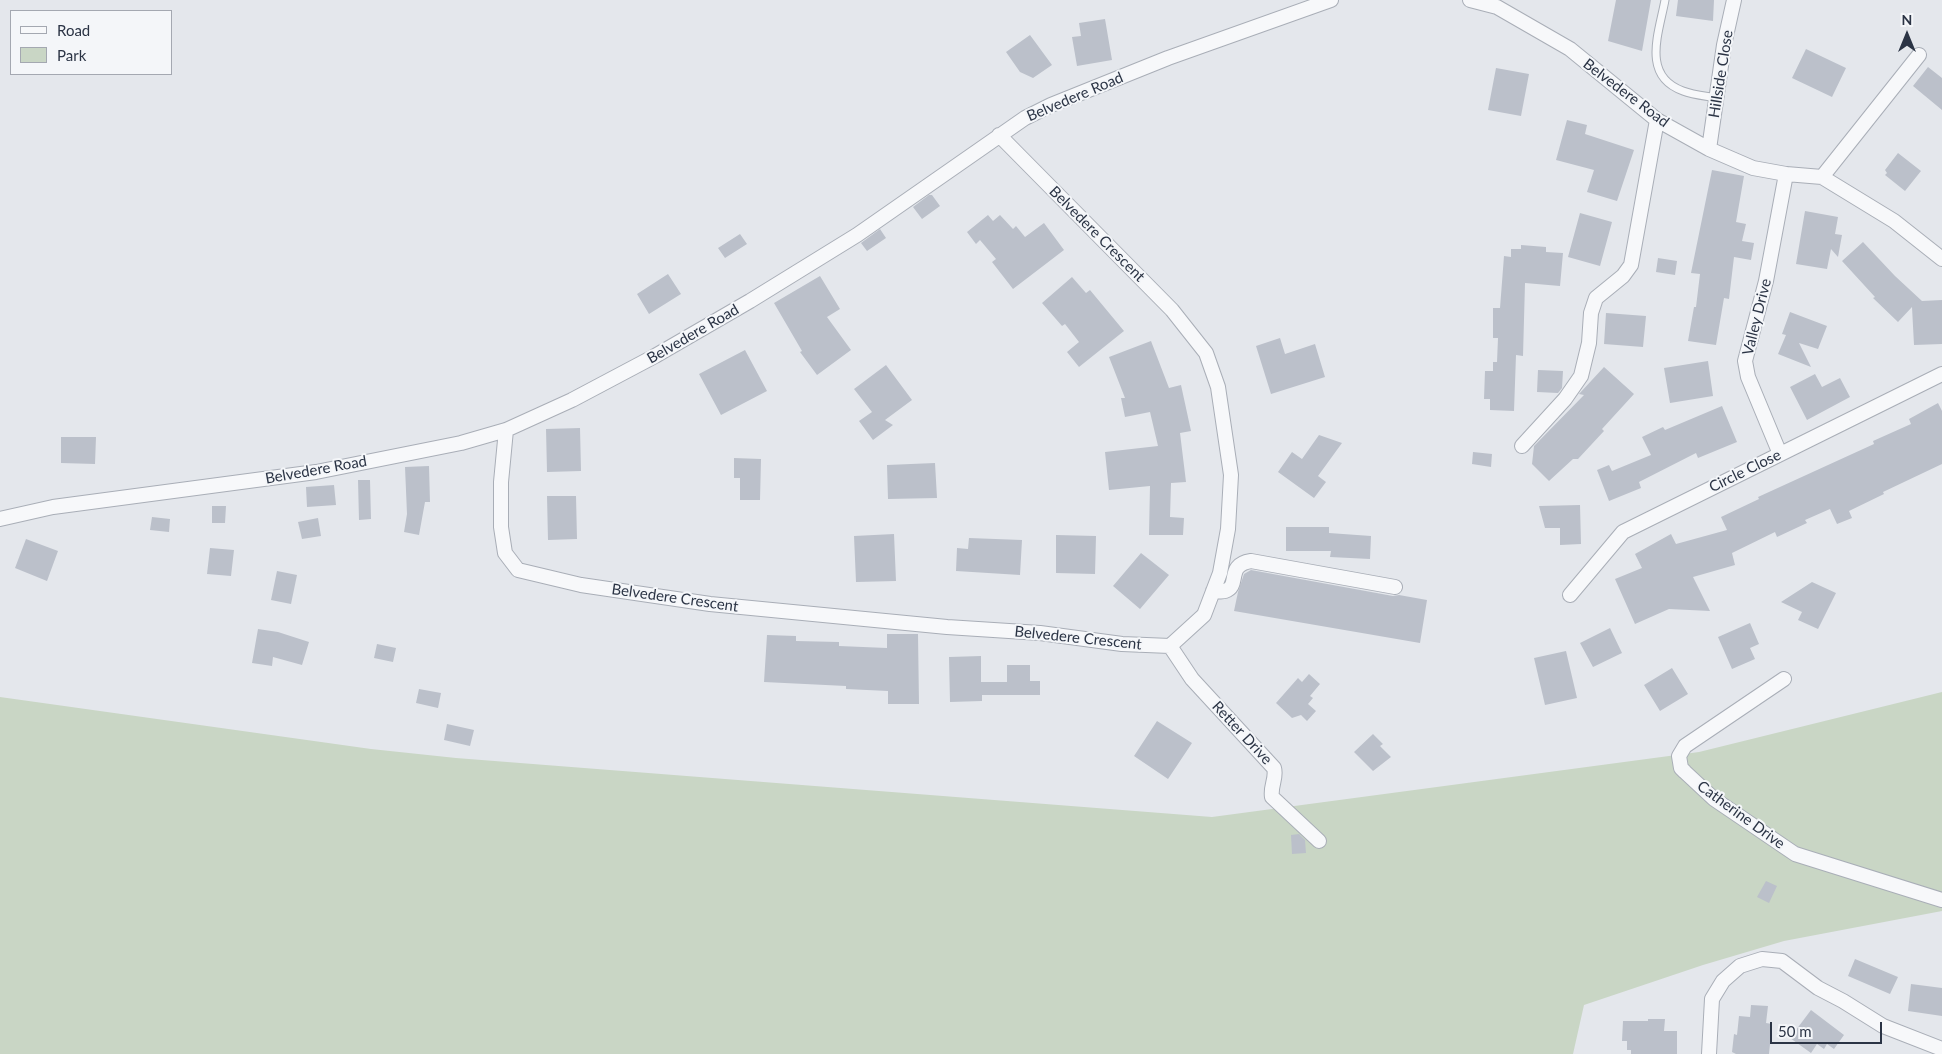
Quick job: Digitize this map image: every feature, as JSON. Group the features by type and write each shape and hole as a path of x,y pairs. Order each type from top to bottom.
{"street":[{"name":"Belvedere Road","path":"0,519 53,507 316,472 461,443 506,430 572,400 655,356 750,301 857,235 1025,118 1051,105 1168,58 1331,0"},
{"name":"Belvedere Road","path":"1470,0 1497,7 1570,49 1657,120 1709,149 1752,168 1786,174 1822,177 1894,220 1942,259"},
{"name":"Hillside Close","path":"1709,149 1724,45 1734,0"},
{"path":"1822,177 1919,55"},
{"path":"1522,446 1565,399 1581,376 1589,343 1591,313 1596,298 1623,276 1630,265 1657,120"},
{"name":"Belvedere Crescent","path":"506,430 501,482 501,528 505,553 518,570 581,585 710,604 947,627 1040,633 1122,644 1170,646 1204,615 1220,573 1228,529 1231,475 1218,387 1206,353 1172,310 999,135"},
{"name":"Valley Drive","path":"1780,454 1748,376 1745,360 1766,281 1786,174"},
{"name":"Circle Close","path":"1570,595 1623,532 1942,374"},
{"path":"1213,591 1225,591 1231,587 1237,567 1242,562 1251,561 1395,587"},
{"name":"Retter Drive","path":"1170,646 1192,679 1274,768 1276,774 1270,791 1272,797 1319,841"},
{"name":"Catherine Drive","path":"1784,680 1685,746 1679,756 1681,768 1714,799 1795,854 1942,900"},
{"path":"1709,1054 1712,999 1723,981 1740,966 1762,959 1782,961 1818,988 1883,1026 1942,1049"}],"lane":[{"path":"1665,0 1655,63 1662,78 1682,91 1717,98"}],"green space":[{"path":"1942,692 1942,911 1784,941 1703,965 1584,1005 1573,1054 0,1054 0,697 371,749 456,758 1212,817 1699,752"}],"building":[{"path":"1616,0 1651,0 1642,51 1608,41"},
{"path":"1678,0 1714,0 1713,21 1676,16"},
{"path":"1105,19 1112,60 1077,66 1072,37 1081,36 1079,23"},
{"path":"1030,35 1052,65 1033,78 1020,72 1006,52"},
{"path":"1806,49 1846,68 1832,97 1792,78"},
{"path":"1928,67 1942,78 1942,110 1913,86"},
{"path":"1496,68 1529,74 1521,116 1488,110"},
{"path":"1567,120 1587,125 1585,134 1634,150 1617,201 1587,192 1594,170 1556,160"},
{"path":"1898,153 1921,171 1905,191 1885,175 1887,173 1885,170"},
{"path":"1712,170 1744,176 1736,222 1746,224 1742,241 1754,243 1751,260 1734,257 1729,299 1724,298 1716,345 1688,341 1694,307 1696,307 1700,274 1691,273"},
{"path":"929,195 932,195 940,206 922,219 913,207"},
{"path":"1805,211 1838,217 1835,234 1842,235 1838,257 1831,249 1827,269 1796,264"},
{"path":"1580,213 1612,222 1600,266 1568,257"},
{"path":"988,215 993,221 1000,215 1013,229 1016,226 1025,237 1044,223 1064,250 1013,289 992,262 996,259 980,240 976,244 967,232"},
{"path":"880,229 886,238 867,251 861,243"},
{"path":"740,234 747,244 725,258 718,248"},
{"path":"1863,242 1922,301 1942,300 1942,344 1914,345 1912,307 1898,322 1873,298 1875,297 1842,261"},
{"path":"1521,245 1546,247 1546,252 1563,253 1560,286 1525,283 1523,356 1516,355 1514,411 1490,410 1490,399 1484,399 1485,371 1493,371 1493,362 1497,362 1498,338 1493,338 1493,308 1500,308 1504,256 1511,257 1511,249 1521,249"},
{"path":"1658,258 1677,261 1675,275 1656,272"},
{"path":"668,274 681,294 649,314 637,294"},
{"path":"820,276 840,309 827,317 851,350 817,375 800,352 802,351 774,303"},
{"path":"1072,277 1086,293 1090,290 1124,331 1079,367 1067,352 1079,342 1065,324 1062,326 1042,303"},
{"path":"1790,312 1827,326 1818,349 1799,343 1811,367 1778,354 1786,335 1782,334"},
{"path":"1606,313 1646,316 1643,347 1604,344"},
{"path":"1280,338 1285,354 1315,344 1325,377 1271,394 1256,346"},
{"path":"1151,341 1169,388 1181,385 1191,431 1180,433 1186,482 1171,483 1170,517 1184,518 1183,535 1149,535 1150,486 1109,490 1105,452 1158,446 1150,412 1125,417 1121,398 1125,398 1109,357"},
{"path":"745,350 767,391 721,415 699,374"},
{"path":"1708,361 1713,396 1670,403 1664,368"},
{"path":"886,365 912,400 885,420 893,425 873,440 859,421 872,412 854,389"},
{"path":"1604,367 1634,394 1578,459 1573,459 1549,481 1532,464 1534,446 1584,395 1579,394"},
{"path":"1538,370 1563,371 1562,388 1558,393 1537,392"},
{"path":"1815,374 1822,387 1840,378 1850,397 1807,420 1790,387"},
{"path":"1938,403 1942,411 1942,464 1883,492 1884,494 1849,511 1852,518 1837,524 1830,509 1805,520 1807,523 1777,537 1775,532 1732,553 1735,565 1693,577 1710,611 1669,609 1635,624 1615,579 1642,568 1635,554 1671,534 1676,544 1727,530 1721,517 1759,499 1758,497 1874,444 1873,441 1911,424 1909,419"},
{"path":"1722,406 1737,442 1698,458 1696,453 1639,482 1641,488 1609,501 1597,470 1609,465 1612,471 1651,455 1642,437 1663,427 1665,430"},
{"path":"580,428 581,471 547,472 546,429"},
{"path":"1319,435 1342,443 1318,476 1326,482 1314,498 1278,472 1292,452 1302,459"},
{"path":"61,437 96,437 95,464 61,463"},
{"path":"1473,452 1492,454 1491,467 1472,464"},
{"path":"734,458 761,459 760,500 740,500 740,478 734,478"},
{"path":"935,463 937,498 888,499 887,465"},
{"path":"429,466 430,502 425,502 419,535 404,532 407,514 405,467"},
{"path":"358,480 370,480 371,519 359,520"},
{"path":"334,485 336,505 307,507 306,487"},
{"path":"547,496 576,496 577,539 548,540"},
{"path":"1580,505 1581,544 1560,545 1560,528 1545,528 1539,506"},
{"path":"212,506 226,506 225,523 212,523"},
{"path":"152,517 170,519 169,532 150,530"},
{"path":"318,518 321,536 302,539 298,522"},
{"path":"1286,527 1329,527 1329,533 1371,536 1370,559 1330,557 1331,551 1286,551"},
{"path":"894,534 896,581 856,582 854,536"},
{"path":"1056,535 1096,536 1095,574 1056,573"},
{"path":"969,538 1022,540 1020,575 956,571 957,548 968,549"},
{"path":"26,539 58,551 47,581 15,568"},
{"path":"210,548 234,550 231,576 207,574"},
{"path":"1141,553 1169,575 1140,609 1113,586"},
{"path":"1251,570 1393,596 1399,595 1427,600 1420,643 1234,611 1244,574"},
{"path":"277,571 297,575 291,604 271,600"},
{"path":"1812,582 1836,593 1818,629 1798,620 1802,612 1781,602"},
{"path":"1750,623 1759,644 1750,648 1755,659 1732,669 1718,637"},
{"path":"1610,628 1622,653 1593,667 1580,643"},
{"path":"258,629 278,632 309,642 302,665 273,657 272,666 252,663"},
{"path":"887,634 918,634 919,704 888,704 888,691 846,689 846,686 764,682 767,635 796,636 796,641 839,642 839,646 887,648"},
{"path":"377,644 396,648 393,662 374,658"},
{"path":"1566,651 1577,698 1545,705 1534,658"},
{"path":"981,656 981,682 1007,682 1007,665 1030,665 1030,681 1040,681 1040,695 982,695 982,701 950,702 949,657"},
{"path":"1672,668 1688,694 1660,711 1644,685"},
{"path":"1309,674 1320,684 1310,696 1313,698 1308,704 1316,711 1307,721 1301,715 1292,718 1276,703 1298,678 1302,682"},
{"path":"419,689 441,693 438,708 416,703"},
{"path":"1157,721 1192,743 1168,779 1134,756"},
{"path":"447,724 474,730 470,746 444,740"},
{"path":"1373,734 1383,744 1380,746 1391,757 1373,771 1354,752"},
{"path":"1299,834 1305,840 1306,853 1292,854 1291,835"},
{"path":"1766,881 1777,886 1769,903 1757,897"},
{"path":"1855,959 1898,977 1890,994 1848,976"},
{"path":"1911,984 1942,988 1942,1016 1908,1011"},
{"path":"1751,1005 1768,1006 1766,1023 1772,1024 1769,1054 1736,1054 1732,1052 1734,1034 1737,1035 1739,1016 1750,1017"},
{"path":"1811,1010 1844,1035 1834,1049 1827,1044 1824,1049 1817,1044 1811,1053 1790,1038"},
{"path":"1648,1019 1665,1019 1664,1031 1677,1031 1677,1054 1631,1054 1631,1050 1627,1050 1627,1041 1622,1041 1623,1021 1648,1021"}]}
